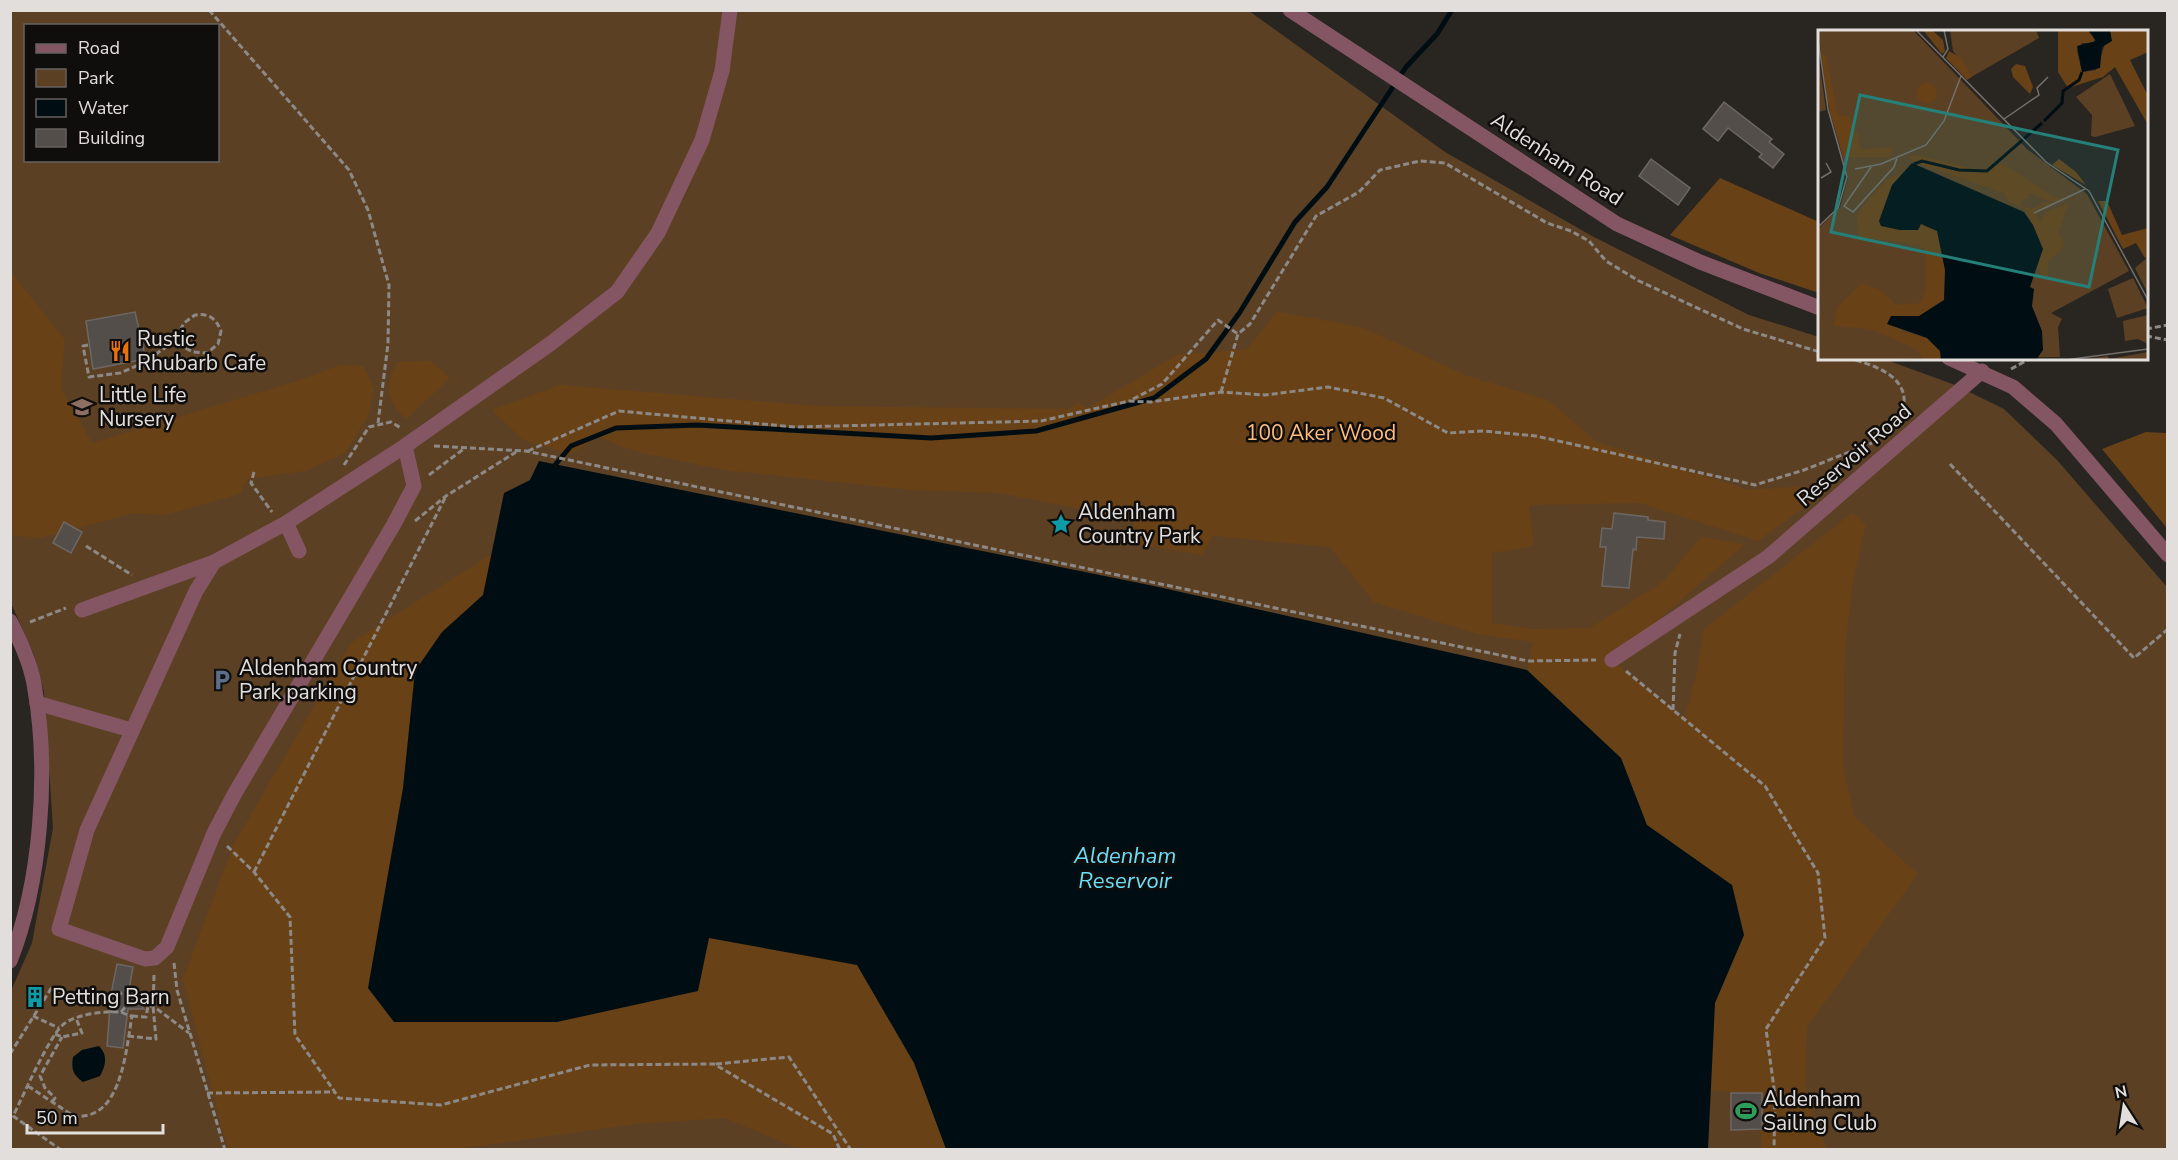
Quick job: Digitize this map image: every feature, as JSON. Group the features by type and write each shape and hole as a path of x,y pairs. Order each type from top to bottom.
{"street":[{"path":"82,610 213,562 284,525 409,443 550,344 617,292 658,233 702,140 722,71 730,10"},
{"name":"Aldenham Road","path":"1290,10 1617,224 1700,262 1818,307"},
{"path":"1954,360 2013,387 2056,424 2168,555"},
{"name":"Reservoir Road","path":"1612,660 1768,557 1982,371"},
{"path":"213,562 196,591 87,831 59,929 145,959 155,958 167,947 214,833 240,783 398,518 414,486 409,443"},
{"path":"284,525 299,551"},
{"path":"10,961 27,900 38,846 42,793 35,687 12,625"},
{"path":"37,703 131,730"}],"path":[{"path":"209,10 349,170 368,210 389,285 388,344 378,423"},
{"path":"1221,392 1238,334 1250,324 1316,216 1359,192 1380,170 1420,161 1445,163 1547,222 1571,231 1589,241 1606,261 1639,281 1743,329 1788,345 1818,352"},
{"path":"88,345 83,346 89,377 120,373 141,364 174,342 184,323 195,315 208,315 214,319 221,331 218,344 207,353 194,352 174,342"},
{"path":"1129,401 1162,384 1218,320 1238,334"},
{"path":"2148,329 2168,325"},
{"path":"2148,336 2168,340"},
{"path":"1856,360 1876,365 1890,374 1901,387 1904,403 1901,418 1893,427"},
{"path":"2011,370 2028,360"},
{"path":"526,451 619,411 795,427 1041,421 1137,400 1150,402 1221,392 1265,395 1328,387 1384,398 1448,433 1483,431 1536,436 1755,484 1804,470 1880,439"},
{"path":"334,492 346,460 369,427 378,423 391,422 399,426 409,443"},
{"path":"414,486 466,447 526,451 1528,661 1612,660 1765,786 1818,873 1825,938 1766,1029 1775,1096 1774,1149"},
{"path":"398,518 414,522 446,496 517,450"},
{"path":"1950,464 2134,658 2168,629"},
{"path":"255,472 251,483 284,525"},
{"path":"254,872 446,496"},
{"path":"86,546 148,586"},
{"path":"12,625 67,608 82,610"},
{"path":"1673,710 1675,653 1686,611"},
{"path":"214,833 254,872 290,917 296,1035 339,1098 441,1105 590,1065 714,1064 789,1057 851,1149"},
{"path":"172,934 177,990 225,1149"},
{"path":"128,1036 156,1039 153,1006 155,958"},
{"path":"10,1054 51,987"},
{"path":"111,1013 118,995 130,988 136,997 155,994"},
{"path":"121,1012 128,1004"},
{"path":"61,1149 13,1116 59,1028 76,1018 111,1013 121,1012 146,1017 148,1006 153,1006 189,1033"},
{"path":"33,1016 59,1028"},
{"path":"28,1086 75,1117 95,1113 111,1096 120,1077 132,1016"},
{"path":"56,1034 62,1037 82,1033 76,1018"},
{"path":"52,1102 55,1098 45,1088 40,1076 62,1037"},
{"path":"714,1064 833,1134 840,1149"},
{"path":"207,1093 335,1092"}],"green space":[{"name":"Aldenham Country Park","path":"11,11 1249,11 1445,152 1592,236 1749,315 1818,337 1818,360 1887,360 1955,385 2004,409 2057,460 2167,587 2167,1149 11,1149 11,991 32,943 53,828 44,692 34,655 11,603"},
{"path":"1720,178 1818,222 1818,293 1759,273 1670,235"},
{"path":"10,271 65,340 61,388 92,443 297,381 340,365 364,366 374,390 367,418 345,453 305,471 247,479 240,494 165,515 134,513 40,538 11,535"},
{"name":"100 Aker Wood","path":"1277,312 1361,327 1468,376 1548,400 1597,442 1748,490 1836,484 1758,541 1640,503 1529,505 1534,546 1492,553 1492,623 1532,629 1590,628 1663,582 1701,537 1745,544 1612,660 1684,719 1696,677 1704,629 1852,513 1866,524 1853,582 1845,651 1843,764 1854,816 1918,874 1807,1027 1805,1096 1827,1149 1761,1149 1761,1093 1711,1091 1715,1003 1744,935 1732,885 1647,825 1621,758 1527,670 1533,642 1477,634 1374,602 1330,547 1213,536 1202,555 1137,544 1133,520 1001,493 911,490 725,470 638,452 598,437 570,454 523,440 492,410 560,385 816,406 1069,409 1078,403 1088,408 1177,355 1247,349"},
{"path":"431,361 450,378 406,419 391,399 389,386 393,371 397,362"},
{"path":"2146,432 2167,433 2167,528 2102,449"},
{"path":"492,554 483,595 442,632 415,671 403,788 709,938 857,965 914,1063 946,1149 799,1149 725,1118 634,1124 451,1150 228,1149 183,979 234,844 351,643"}],"water":[{"name":"Aldenham Reservoir","path":"539,461 1154,586 1527,670 1621,758 1647,825 1732,885 1744,935 1715,1003 1708,1149 946,1149 914,1063 857,965 709,938 698,991 557,1022 394,1022 368,988 403,788 415,671 442,632 483,595 504,493 530,480"},
{"path":"99,1046 105,1057 102,1072 100,1076 83,1082 74,1071 73,1057 82,1050"}],"building":[{"path":"1724,102 1772,139 1769,142 1784,154 1773,168 1759,157 1762,154 1728,128 1718,141 1703,129"},
{"path":"1651,159 1690,188 1678,205 1639,176"},
{"path":"135,312 146,359 93,369 86,321"},
{"path":"1614,513 1648,517 1648,520 1665,522 1664,539 1637,537 1636,550 1633,549 1629,588 1602,586 1606,547 1600,547 1602,528 1612,529"},
{"path":"64,522 82,532 71,553 53,543"},
{"path":"117,964 133,967 129,989 144,1009 128,1009 123,1048 107,1046 111,994"},
{"name":"Aldenham Sailing Club","path":"1731,1093 1762,1093 1762,1129 1731,1130"}],"waterway":[{"path":"555,465 571,446 616,428 697,425 931,438 1036,431 1154,398 1206,359 1240,312 1295,222 1327,187 1406,67 1437,34 1452,10"}],"place":[{"name":"Rustic Rhubarb Cafe","path":"120,351"},
{"name":"Little Life Nursery","path":"82,407"},
{"name":"Aldenham Country Park","path":"1061,524"},
{"name":"Aldenham Country Park parking","path":"222,680"},
{"name":"Petting Barn","path":"35,997"},
{"name":"Aldenham Sailing Club","path":"1746,1111"}]}
